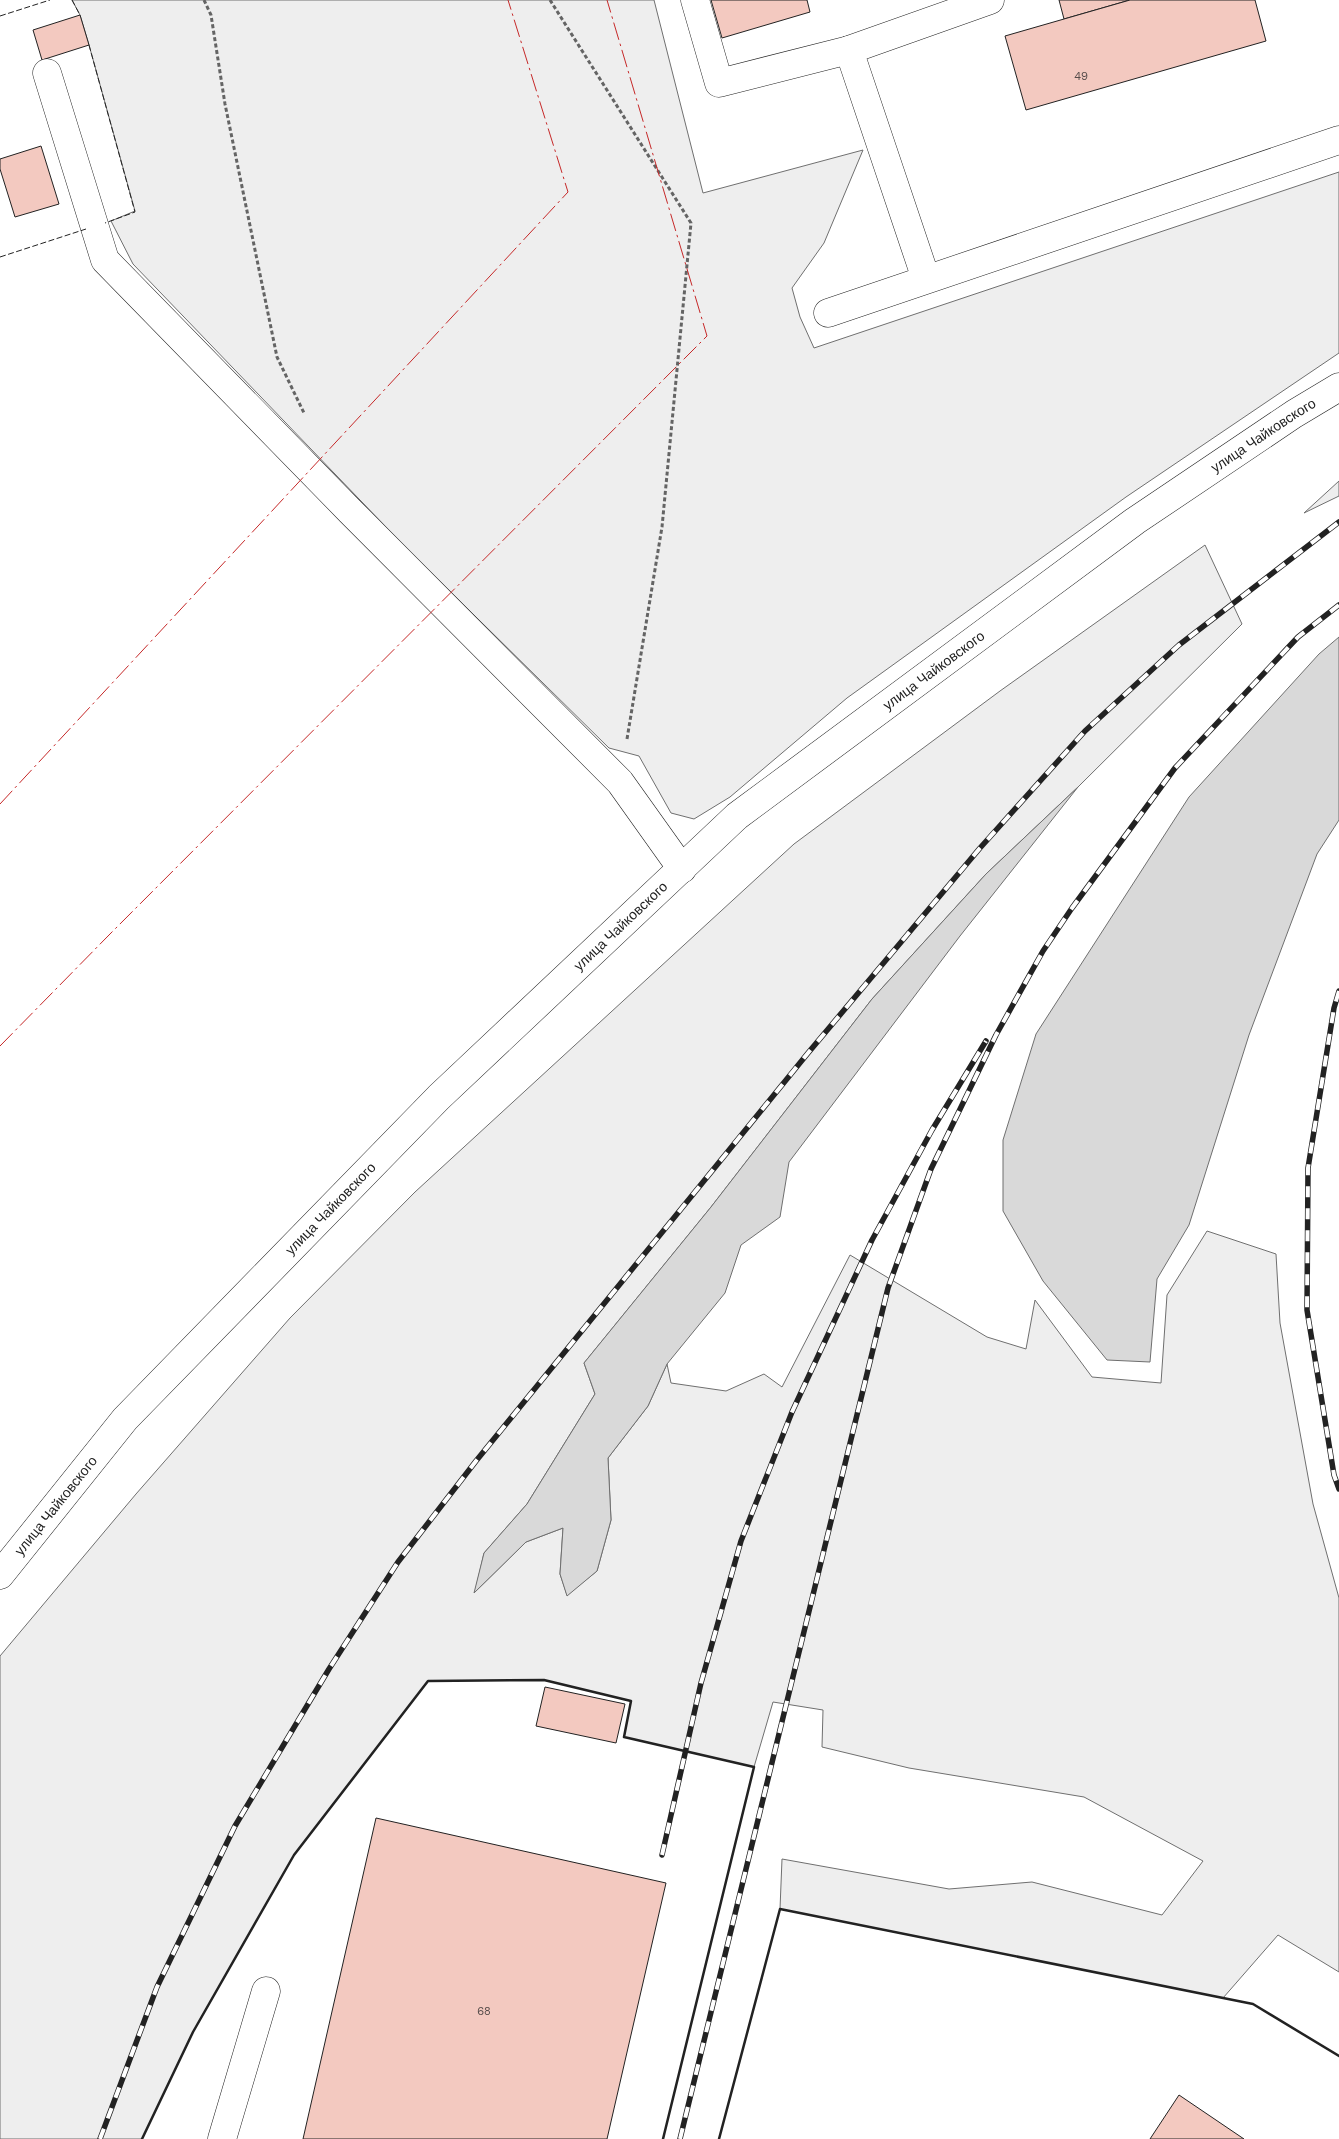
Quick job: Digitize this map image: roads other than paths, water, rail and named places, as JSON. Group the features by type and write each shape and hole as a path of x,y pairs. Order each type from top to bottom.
{"main road":[{"path":"695,0 719,83 849,50 990,0"},
{"path":"849,50 926,279"},
{"path":"47,72 105,260 357,518 620,782 682,869"},
{"path":"828,312 1339,140"},
{"name":"улица Чайковского","path":"0,1576 125,1419 439,1097 737,816 1135,521 1294,414 1339,388"},
{"path":"222,2139 266,1991"}],"railway":[{"path":"100,2139 157,1987 235,1826 329,1669 398,1562 476,1461 808,1053 980,848 1085,731 1179,645 1339,522"},
{"path":"680,2139 888,1288 931,1169 996,1035 1043,951 1072,908 1175,768 1298,637 1339,605"},
{"path":"1339,991 1334,1008 1308,1168 1307,1310 1334,1475 1339,1489"},
{"path":"662,1855 701,1683 741,1541 792,1412 872,1240 932,1130 986,1041"}]}
